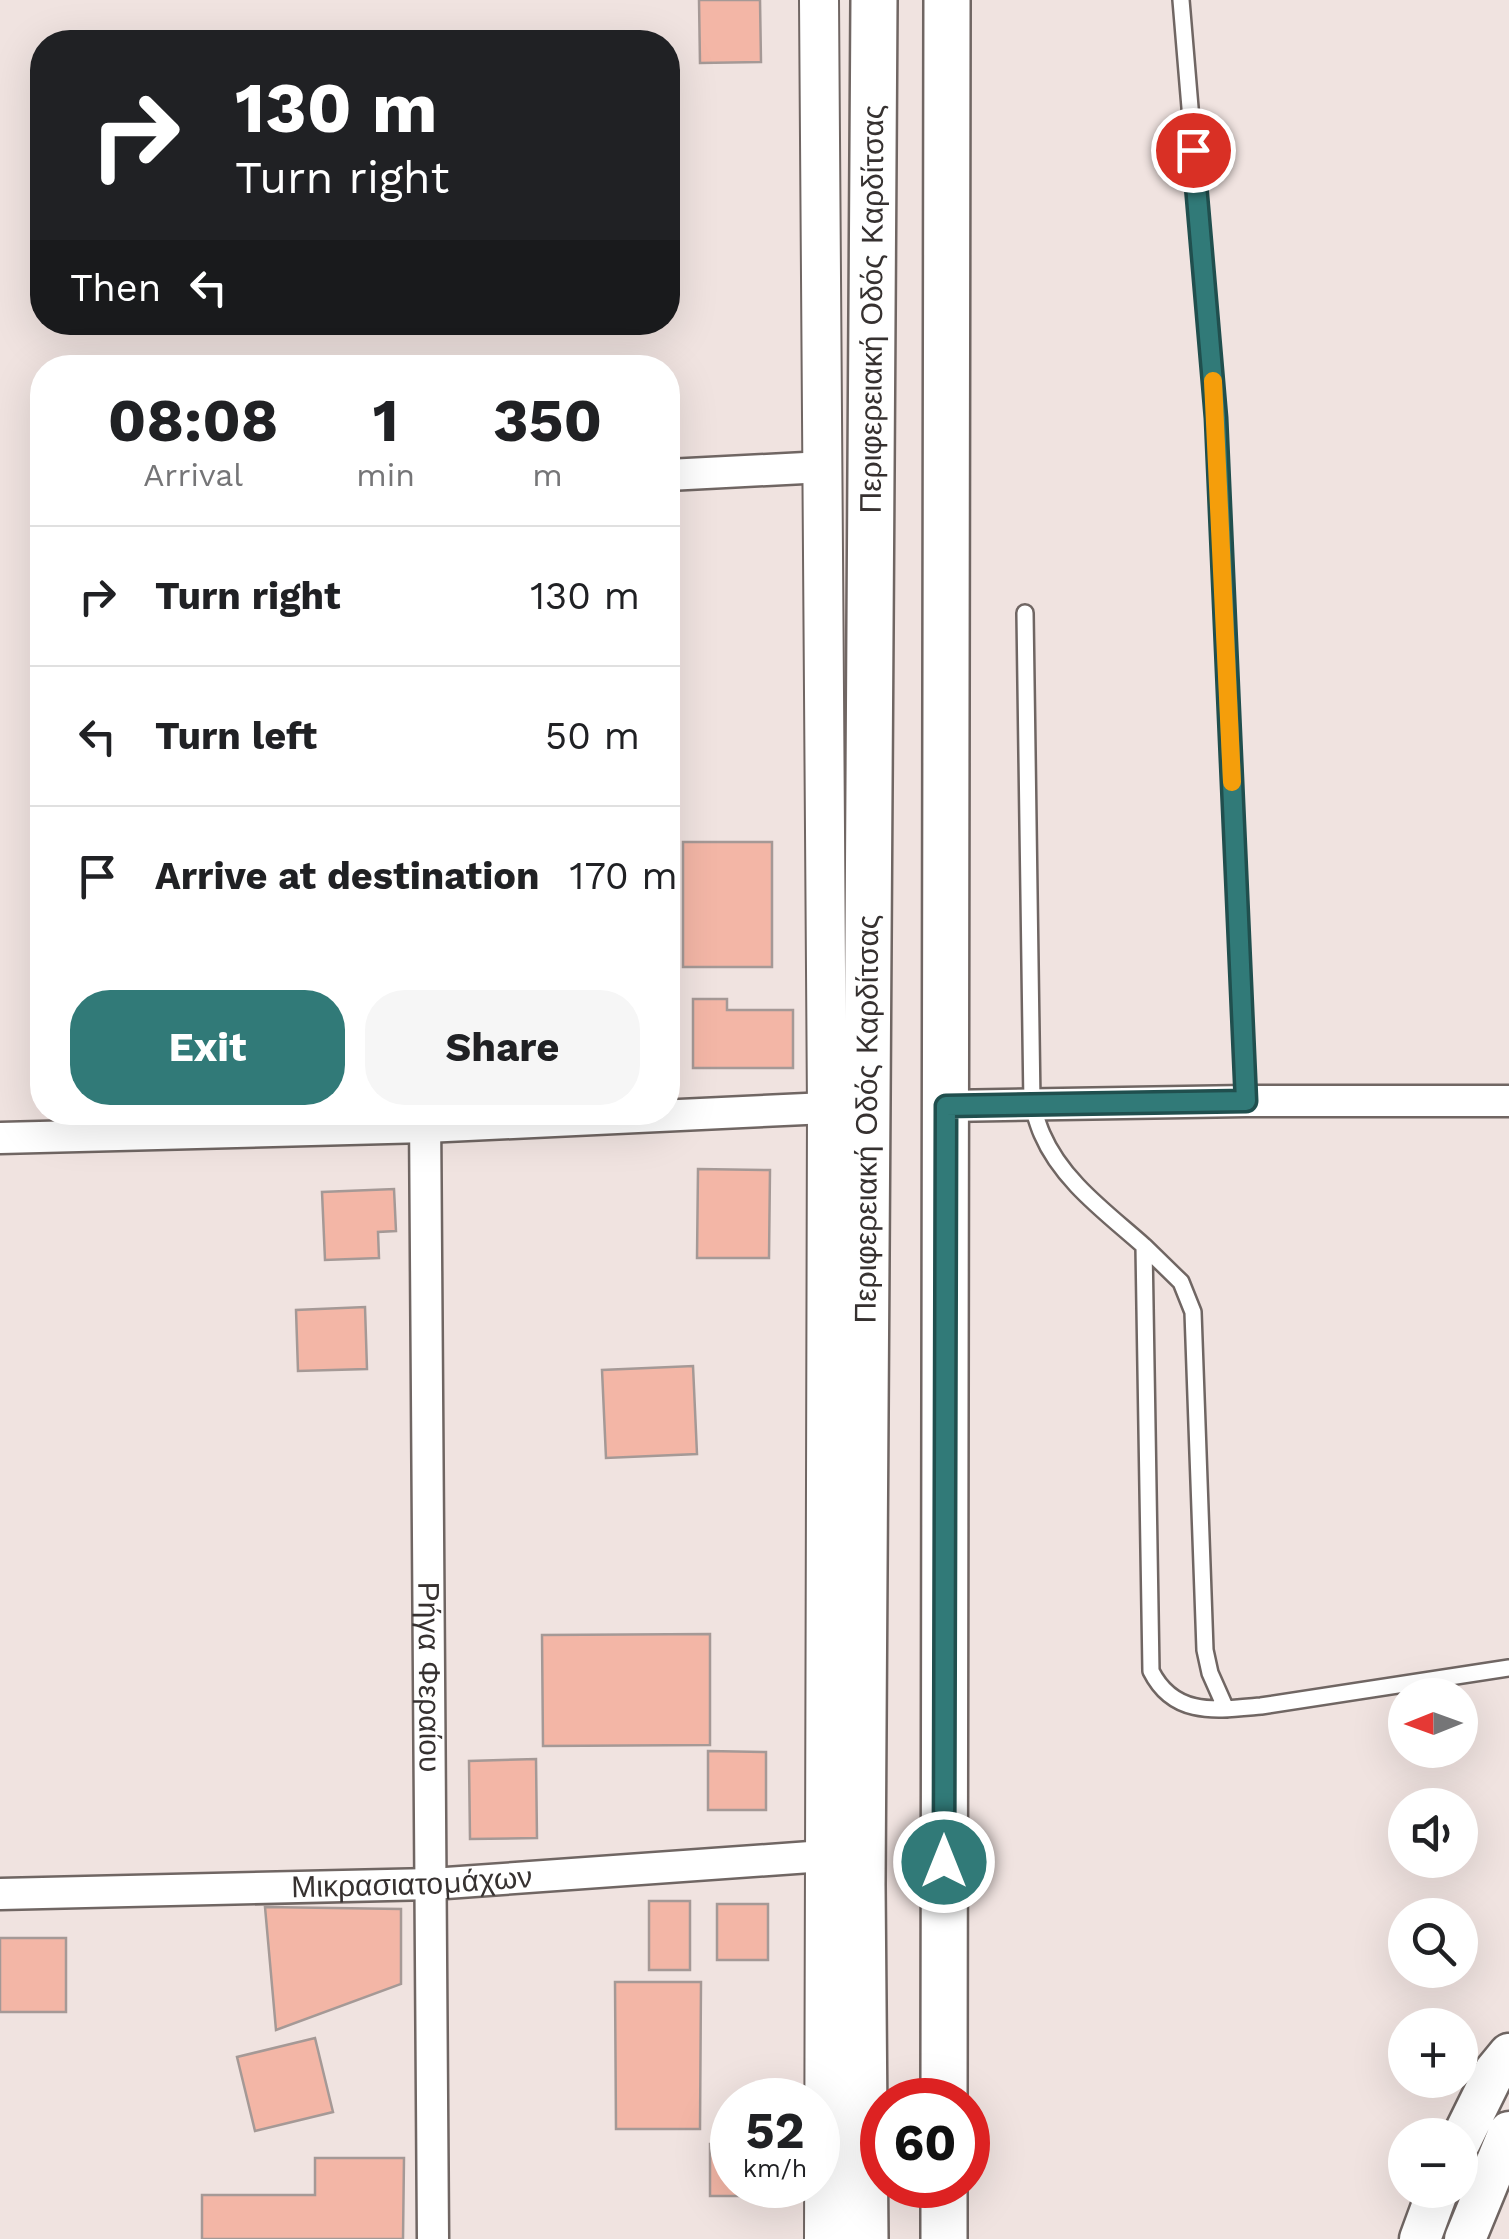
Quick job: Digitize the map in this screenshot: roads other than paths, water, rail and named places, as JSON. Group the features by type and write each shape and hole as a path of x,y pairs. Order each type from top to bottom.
{"main road":[{"path":"860,0 873,181"},
{"name":"Περιφερειακή Οδός Καρδίτσας","path":"864,2239 862,1865 874,0"},
{"path":"944,2078 947,0"},
{"path":"1472,2118 1495,2071 1509,2054"},
{"path":"1465,2239 1509,2132"},
{"path":"944,2208 944,2239"},
{"path":"1420,2239 1431,2208"}],"street":[{"path":"819,0 827,1108 824,2239"},
{"path":"680,474 824,467"},
{"path":"946,1106 1509,1101"},
{"path":"680,1112 827,1108"},
{"path":"0,1138 307,1125"},
{"name":"Ρήγα Φεραίου","path":"425,1125 433,2239"},
{"name":"Μικρασιατομάχων","path":"0,1894 432,1884 824,1856"}],"lane":[{"path":"1181,0 1216,418 1246,1101"},
{"path":"1025,613 1032,1104 1042,1135 1057,1160 1080,1189 1181,1282 1193,1312 1205,1650 1210,1673 1226,1709"},
{"path":"1144,1246 1151,1671 1160,1690 1185,1706 1226,1709 1509,1668"}]}
